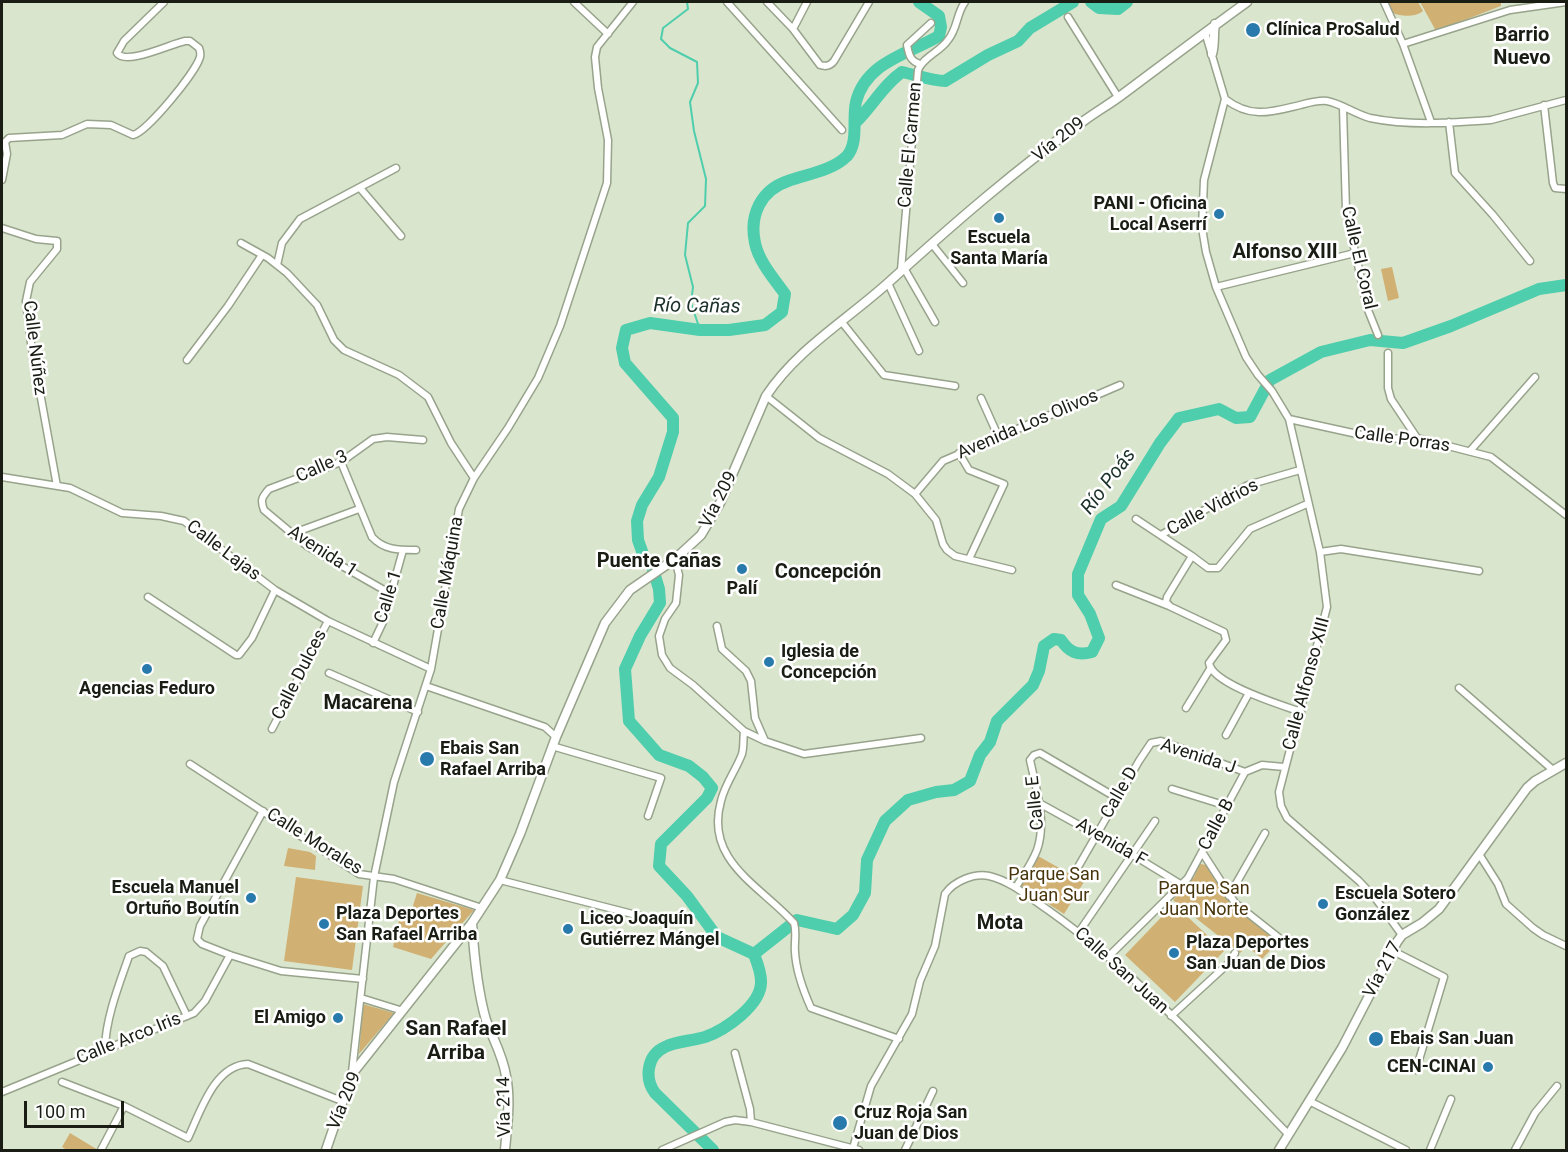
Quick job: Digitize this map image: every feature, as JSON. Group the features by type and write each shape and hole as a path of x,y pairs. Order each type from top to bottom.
{"main road":[{"name":"Vía 209","path":"326,1150 352,1074 453,948 500,880 520,834 556,736 605,623 630,590 675,559 701,535 720,503 766,396 786,368 1011,178 1085,120 1247,2"},
{"path":"1212,54 1215,24"},
{"name":"Vía 217","path":"1279,1150 1342,1048 1402,935 1439,909 1527,789 1553,770 1566,764"},
{"name":"Vía 214","path":"472,923 479,987 486,1019 507,1078 505,1150"},
{"path":"453,948 462,946 474,950"}],"street":[{"path":"2,180 7,153 5,142 9,138 62,135 87,124 111,125 133,135 147,127 180,88 200,58 199,48 190,41 138,56 123,58 117,53 124,41 164,2"},
{"path":"574,2 608,33"},
{"name":"Calle Máquina","path":"352,1074 374,877 394,782 430,669 459,509 474,478 538,378 560,326 607,183 609,164 607,128 598,88 595,57 597,47 633,2"},
{"path":"727,2 842,130"},
{"path":"767,2 793,29 820,65 830,65 834,60 869,2"},
{"path":"793,29 807,2"},
{"path":"955,2 960,8"},
{"name":"Calle El Carmen","path":"903,269 919,67 946,44 953,34 960,8 964,2"},
{"path":"1384,2 1403,44 1431,122"},
{"path":"1403,44 1510,10 1566,2"},
{"path":"1068,17 1118,98"},
{"path":"919,67 909,55 907,45 931,23"},
{"path":"1205,32 1226,99 1234,106 1251,112 1278,110 1326,101 1355,113 1382,120 1449,122 1491,120 1566,100"},
{"name":"Calle Alfonso XIII","path":"1226,99 1204,180 1202,228 1206,252 1216,287 1246,357 1272,391 1289,419 1320,552 1327,607 1301,712 1284,767 1279,792 1281,806 1287,819 1359,881 1402,935"},
{"path":"1544,105 1553,183 1555,188 1566,189"},
{"name":"Calle El Coral","path":"1343,108 1345,205 1368,310 1378,335"},
{"path":"1449,122 1455,172 1530,261"},
{"path":"277,265 282,243 300,219 396,168"},
{"path":"360,188 401,236"},
{"name":"Calle Núñez","path":"2,228 36,238 57,240 59,244 30,282 26,300 31,343 57,486"},
{"path":"241,243 287,273 317,305 334,340 344,350 399,375 428,397 451,443 474,478"},
{"path":"932,244 963,283"},
{"path":"1216,287 1355,253"},
{"path":"187,360 228,306 262,255"},
{"path":"903,269 935,322"},
{"path":"888,284 920,351"},
{"path":"841,321 885,375 955,386"},
{"path":"1388,353 1388,388 1391,399 1417,438"},
{"path":"1470,451 1535,377"},
{"name":"Avenida Los Olivos","path":"915,494 943,461 1120,385"},
{"path":"766,396 819,438 888,474 915,494 936,520 943,544 955,556 1012,570"},
{"path":"981,398 999,438"},
{"name":"Calle Porras","path":"1289,419 1380,439 1417,438 1491,457 1566,515"},
{"name":"Calle 3","path":"261,502 262,496 269,489 341,462 374,439 387,437 423,440"},
{"path":"959,453 969,470 1004,484 969,559"},
{"path":"341,462 372,537 388,548 416,550"},
{"name":"Calle Vidrios","path":"1161,535 1248,485 1300,470"},
{"name":"Calle Lajas","path":"2,477 78,491 122,513 161,516 184,521 275,590 328,621 430,669"},
{"name":"Avenida 1","path":"261,502 264,510 308,546 392,594"},
{"path":"1136,519 1208,568 1218,568 1250,529 1307,504"},
{"path":"291,534 359,509"},
{"path":"1320,552 1341,549 1479,572"},
{"name":"Calle 1","path":"373,643 383,622 403,550"},
{"path":"1169,606 1166,602 1167,597 1192,556"},
{"path":"675,559 679,575 676,603 665,619 659,636 662,655 670,668 744,731 765,741 804,754 921,738"},
{"path":"1116,585 1169,606 1224,632 1226,640 1209,663 1214,675 1249,693 1301,712"},
{"path":"148,597 236,656 252,638 275,590"},
{"name":"Calle Dulces","path":"272,729 328,621"},
{"path":"717,626 722,649 746,671 751,681 755,718 765,741"},
{"path":"1186,708 1210,669"},
{"path":"329,673 418,712"},
{"path":"426,686 545,727 556,736"},
{"path":"1459,688 1553,770"},
{"path":"1226,735 1249,693"},
{"path":"744,731 741,756 721,801 718,821 722,845 730,862 794,923 800,985 811,1008 899,1039"},
{"name":"Avenida J","path":"1151,743 1161,741 1245,772"},
{"name":"Calle D","path":"1074,874 1151,743"},
{"path":"552,746 661,778 648,816"},
{"name":"Calle E","path":"1016,888 1037,850 1041,833 1039,803 1030,760 1034,755 1040,753 1117,798"},
{"name":"Calle Morales","path":"190,764 359,874 394,879 482,908"},
{"path":"1245,772 1262,765 1284,767"},
{"name":"Calle B","path":"1108,957 1182,885 1245,772"},
{"path":"1172,789 1227,806"},
{"name":"Avenida F","path":"1039,803 1182,885"},
{"path":"263,811 197,933 199,942 230,955 281,971 363,979"},
{"path":"1079,932 1155,821"},
{"path":"1229,896 1265,833"},
{"path":"1202,852 1229,896 1278,937"},
{"path":"1479,854 1506,904 1543,935 1566,946"},
{"name":"Calle San Juan","path":"856,1149 871,1086 912,1014 920,981 935,946 945,894 958,881 988,876 1016,888 1079,932 1171,1016 1288,1134"},
{"path":"500,880 652,919"},
{"path":"1392,951 1444,977 1416,1070"},
{"path":"105,1048 106,1034 120,983 129,956 134,953 146,952 163,966 187,1016"},
{"path":"1171,1016 1230,962 1235,953"},
{"name":"Calle Arco Iris","path":"2,1092 194,1013 205,1001 230,955"},
{"path":"361,998 403,1011"},
{"path":"735,1053 750,1109 751,1122"},
{"path":"62,1082 124,1106 188,1138 209,1093 222,1077 241,1065 248,1064 342,1101"},
{"path":"1515,1150 1535,1113 1557,1086"},
{"path":"905,1150 933,1091"},
{"path":"1430,1150 1451,1099"},
{"path":"1309,1101 1406,1150"},
{"path":"101,1150 124,1106"},
{"path":"662,1150 675,1148 692,1136 735,1120 856,1149"}],"green space":[{"path":"1388,2 1418,2 1423,11 1404,16 1396,14 1393,13"},
{"path":"1420,2 1501,2 1501,6 1436,31"},
{"path":"1392,267 1399,298 1388,301 1381,269"},
{"path":"288,848 310,852 316,856 315,870 284,866"},
{"name":"Parque San Juan Sur","path":"1038,856 1084,882 1064,914 1021,886"},
{"name":"Parque San Juan Norte","path":"1200,864 1207,865 1229,900 1279,941 1262,959 1247,946 1240,953 1173,900 1194,877"},
{"name":"Plaza Deportes San Rafael Arriba","path":"296,877 363,886 352,970 284,961"},
{"path":"417,893 474,910 431,959 393,947 402,907 412,909"},
{"name":"Plaza Deportes San Juan de Dios","path":"1174,904 1224,951 1175,1002 1125,955"},
{"path":"363,1004 394,1013 359,1054"},
{"path":"70,1133 98,1150 67,1150 62,1147"}],"waterway":[{"path":"687,2 688,9 663,28 661,39 670,48 697,62 698,83 690,102 694,131 706,179 705,206 688,223 685,255 693,287 691,303 700,330"},
{"name":"Río Cañas","path":"754,954 717,937 687,896 659,866 661,844 707,798 712,788 689,766 659,755 629,721 625,669 640,636 660,603 659,589 652,566 643,554 638,540 637,521 642,505 659,477 673,432 673,418 625,363 622,348 626,330 650,323 700,330 729,330 765,325 782,312 785,294 763,264 755,243 754,223 759,205 764,197 779,185 827,169 847,156 853,144 856,102 861,88 869,77 878,68 939,36 941,27 939,16 919,2"},
{"path":"855,123 889,83 902,72 945,81 988,55 1018,41 1030,28 1073,2"},
{"path":"1091,2 1099,8 1118,9 1127,2"},
{"name":"Río Poás","path":"754,954 797,920 837,929 853,915 865,893 867,860 885,821 908,800 936,792 954,790 970,781 980,755 990,742 997,721 1033,685 1039,671 1044,646 1054,639 1061,640 1067,648 1074,652 1082,654 1092,652 1099,638 1090,614 1078,595 1078,574 1101,519 1121,506 1160,443 1179,418 1219,409 1236,418 1250,417 1270,380 1321,352 1370,340 1403,343 1451,326 1539,289 1566,285"},
{"name":"Río Cañas","path":"713,1150 655,1093 649,1081 649,1067 654,1055 665,1047 713,1034 732,1023 749,1007 760,990 761,981 754,954"}],"place":[{"name":"Clínica ProSalud","path":"1253,30"},
{"name":"PANI - Oficina Local Aserrí","path":"1219,214"},
{"name":"Escuela Santa María","path":"999,218"},
{"name":"Palí","path":"742,569"},
{"name":"Iglesia de Concepción","path":"769,662"},
{"name":"Agencias Feduro","path":"147,669"},
{"name":"Ebais San Rafael Arriba","path":"427,759"},
{"name":"Escuela Manuel Ortuño Boutín","path":"251,898"},
{"name":"Escuela Sotero González","path":"1323,904"},
{"name":"Plaza Deportes San Rafael Arriba","path":"324,924"},
{"name":"Liceo Joaquín Gutiérrez Mángel","path":"568,929"},
{"name":"Plaza Deportes San Juan de Dios","path":"1174,953"},
{"name":"El Amigo","path":"338,1018"},
{"name":"Ebais San Juan","path":"1376,1039"},
{"name":"CEN-CINAI","path":"1488,1067"},
{"name":"Cruz Roja San Juan de Dios","path":"840,1123"}],"district":[{"name":"Barrio Nuevo","path":"1522,48"},
{"name":"Alfonso XIII","path":"1285,253"},
{"name":"Puente Cañas","path":"659,562"},
{"name":"Concepción","path":"828,573"},
{"name":"Macarena","path":"368,704"},
{"name":"Mota","path":"1000,924"},
{"name":"San Rafael Arriba","path":"456,1042"}]}
